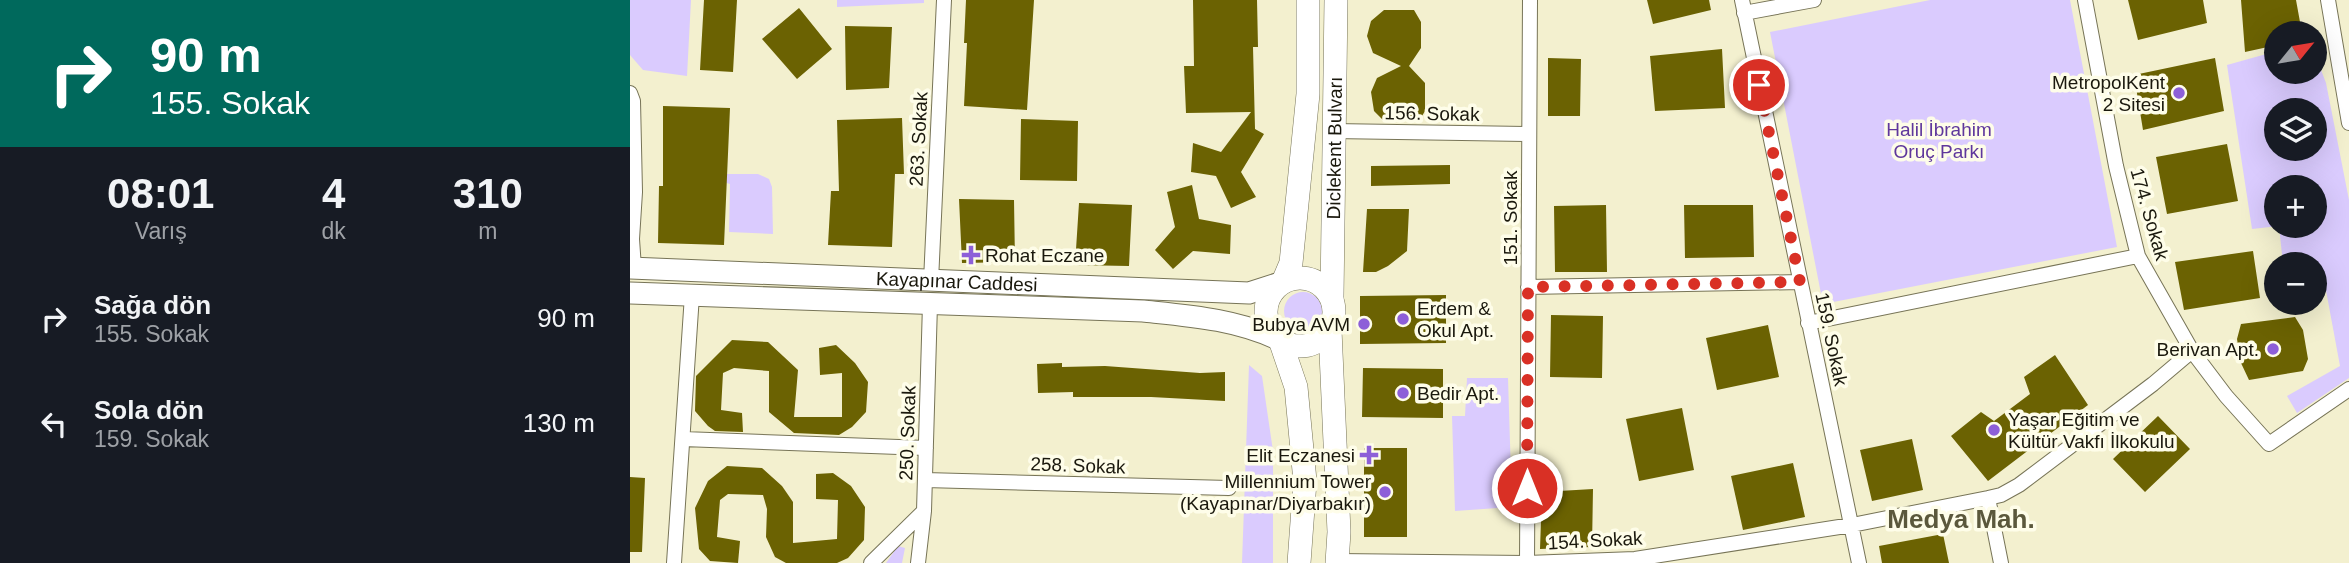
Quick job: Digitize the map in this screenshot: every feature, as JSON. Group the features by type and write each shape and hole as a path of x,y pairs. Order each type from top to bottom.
{"main road":[{"name":"Diclekent Bulvarı","path":"1283,282 1291,263 1307,107 1308,0"},
{"name":"Diclekent Bulvarı","path":"1332,297 1336,0"},
{"name":"Kayapınar Caddesi","path":"632,268 1249,293 1283,282"},
{"path":"1330,330 1313,345 1290,345 1280,340 1272,331 1266,310 1274,289 1294,278 1306,278 1317,281 1332,297 1334,320 1330,330 1339,531 1337,562"},
{"name":"Kayapınar Caddesi","path":"630,293 1143,311 1196,316 1254,328 1280,340"},
{"path":"1280,340 1296,387 1305,481 1299,563"}],"street":[{"name":"263. Sokak","path":"931,281 944,0"},
{"name":"151. Sokak","path":"1527,563 1530,0"},
{"path":"1743,6 1814,0"},
{"name":"174. Sokak","path":"2085,0 2113,153 2138,256 2192,351 2226,396 2269,444 2349,389"},
{"path":"2328,0 2349,123"},
{"name":"159. Sokak","path":"1743,6 1859,563"},
{"path":"630,93 633,101 635,192 632,268"},
{"name":"156. Sokak","path":"1334,131 1529,134"},
{"path":"1808,323 2138,256"},
{"path":"1528,287 1800,282"},
{"path":"674,563 692,295"},
{"name":"250. Sokak","path":"918,563 924,511 930,304"},
{"name":"154. Sokak","path":"1337,562 1527,563 1635,559 1852,525 2001,495 2019,485 2153,384 2192,351"},
{"path":"683,439 926,448"},
{"name":"258. Sokak","path":"925,480 1229,488"},
{"path":"1988,498 2001,563"},
{"path":"872,562 924,511"}],"green space":[{"path":"630,0 691,0 687,76 643,70 630,55"},
{"path":"837,0 924,0 924,3 837,7"},
{"name":"Halil İbrahim Oruç Parkı","path":"1930,0 2070,0 2117,247 1823,304 1770,32"},
{"path":"2264,55 2264,84 2326,84 2349,200 2349,378 2297,413 2287,396 2340,366 2327,296 2327,252 2282,252 2280,238 2327,238 2327,175 2264,175 2264,228 2252,229 2227,65"},
{"path":"720,174 758,174 769,179 772,187 773,234 729,232 730,184 720,181"},
{"path":"1303,292 1317,297 1322,311 1317,325 1303,330 1289,325 1284,311 1289,297"},
{"path":"1249,365 1262,376 1273,451 1273,563 1242,563"},
{"path":"1467,378 1508,378 1512,507 1455,511 1452,416 1465,416"},
{"path":"898,546 905,548 902,563 886,563"}],"building":[{"path":"704,0 737,0 733,72 700,70"},
{"path":"966,0 1034,0 1027,110 964,106"},
{"path":"1193,0 1257,0 1258,47 1253,47 1255,129 1264,134 1241,172 1256,197 1231,208 1216,176 1191,172 1193,143 1221,152 1251,112 1186,113 1184,66 1194,66"},
{"path":"1647,0 1709,0 1711,10 1653,24"},
{"path":"2128,0 2203,0 2207,23 2138,40"},
{"path":"2241,0 2296,0 2300,21 2264,21 2264,48 2245,52"},
{"path":"799,8 832,49 797,79 762,39"},
{"path":"1384,10 1414,10 1421,22 1421,48 1409,66 1425,83 1425,111 1419,121 1383,120 1374,111 1371,92 1377,78 1401,66 1373,53 1367,36 1371,21"},
{"path":"845,26 892,27 889,88 846,90"},
{"path":"1722,49 1725,108 1655,111 1650,56"},
{"path":"1548,58 1581,59 1580,116 1548,116"},
{"name":"MetropolKent 2 Sitesi","path":"2215,58 2224,111 2143,130 2134,75"},
{"path":"663,106 730,108 724,245 658,243 659,186 663,186"},
{"path":"902,118 904,174 895,174 892,247 828,245 831,191 839,191 837,120"},
{"path":"1021,119 1078,121 1077,181 1020,180"},
{"path":"2227,144 2238,201 2167,214 2156,157"},
{"path":"1450,165 1450,184 1371,186 1371,166"},
{"path":"1192,185 1199,219 1231,225 1230,254 1193,251 1173,269 1155,250 1175,227 1167,192"},
{"path":"959,199 1014,200 1015,262 962,263"},
{"path":"1079,203 1132,205 1129,266 1075,265"},
{"path":"1606,205 1607,272 1555,272 1554,206"},
{"path":"1684,205 1753,205 1754,257 1685,258"},
{"path":"1367,209 1409,209 1407,251 1376,272 1363,272"},
{"path":"2253,251 2260,298 2184,310 2175,262"},
{"name":"Erdem & Okul Apt.","path":"1446,295 1446,343 1360,344 1360,296"},
{"path":"1551,315 1603,316 1602,378 1550,377"},
{"name":"Berivan Apt.","path":"2295,317 2303,330 2308,359 2303,371 2249,380 2241,363 2237,339 2241,324"},
{"path":"1768,325 1779,377 1717,390 1706,338"},
{"path":"732,340 768,342 798,370 794,417 842,417 842,373 820,375 819,348 836,345 855,363 868,382 866,412 852,427 839,435 794,433 769,412 769,371 734,368 723,373 721,410 742,413 743,432 715,431 695,411 696,376"},
{"path":"2055,355 2088,405 1988,481 1951,436 1981,412 1994,421 2030,394 2024,377"},
{"path":"1062,363 1062,367 1105,366 1200,373 1225,372 1225,401 1073,397 1073,392 1038,393 1037,364"},
{"name":"Bedir Apt.","path":"1363,368 1443,369 1443,418 1362,417"},
{"path":"1682,408 1694,470 1639,481 1626,419"},
{"path":"2158,416 2190,449 2145,492 2113,459"},
{"path":"1912,439 1923,490 1872,501 1860,450"},
{"name":"Millennium Tower (Kayapınar/Diyarbakır)","path":"1364,448 1407,448 1407,537 1364,537"},
{"path":"1793,463 1805,517 1743,530 1731,476"},
{"path":"727,466 762,468 782,486 793,502 793,543 837,539 838,500 816,499 816,474 833,473 851,486 865,507 864,540 848,558 837,563 786,563 775,557 766,537 767,509 763,495 728,494 720,500 717,537 740,541 738,563 710,561 699,549 695,508 708,481"},
{"path":"630,477 645,478 642,552 630,552"},
{"path":"1593,489 1592,547 1540,549 1542,492"},
{"path":"1943,534 1949,563 1882,563 1879,546"}],"place":[{"name":"MetropolKent 2 Sitesi","path":"2179,93"},
{"name":"Rohat Eczane","path":"971,255"},
{"name":"Erdem & Okul Apt.","path":"1403,319"},
{"name":"Bubya AVM","path":"1364,324"},
{"name":"Berivan Apt.","path":"2273,349"},
{"name":"Bedir Apt.","path":"1403,393"},
{"name":"Yaşar Eğitim ve Kültür Vakfı İlkokulu","path":"1994,430"},
{"name":"Elit Eczanesi","path":"1369,455"},
{"name":"Millennium Tower (Kayapınar/Diyarbakır)","path":"1385,492"}],"district":[{"name":"Medya Mah.","path":"1961,519"}],"route":[{"path":"1527,488 1528,287 1800,282 1759,85"}]}
